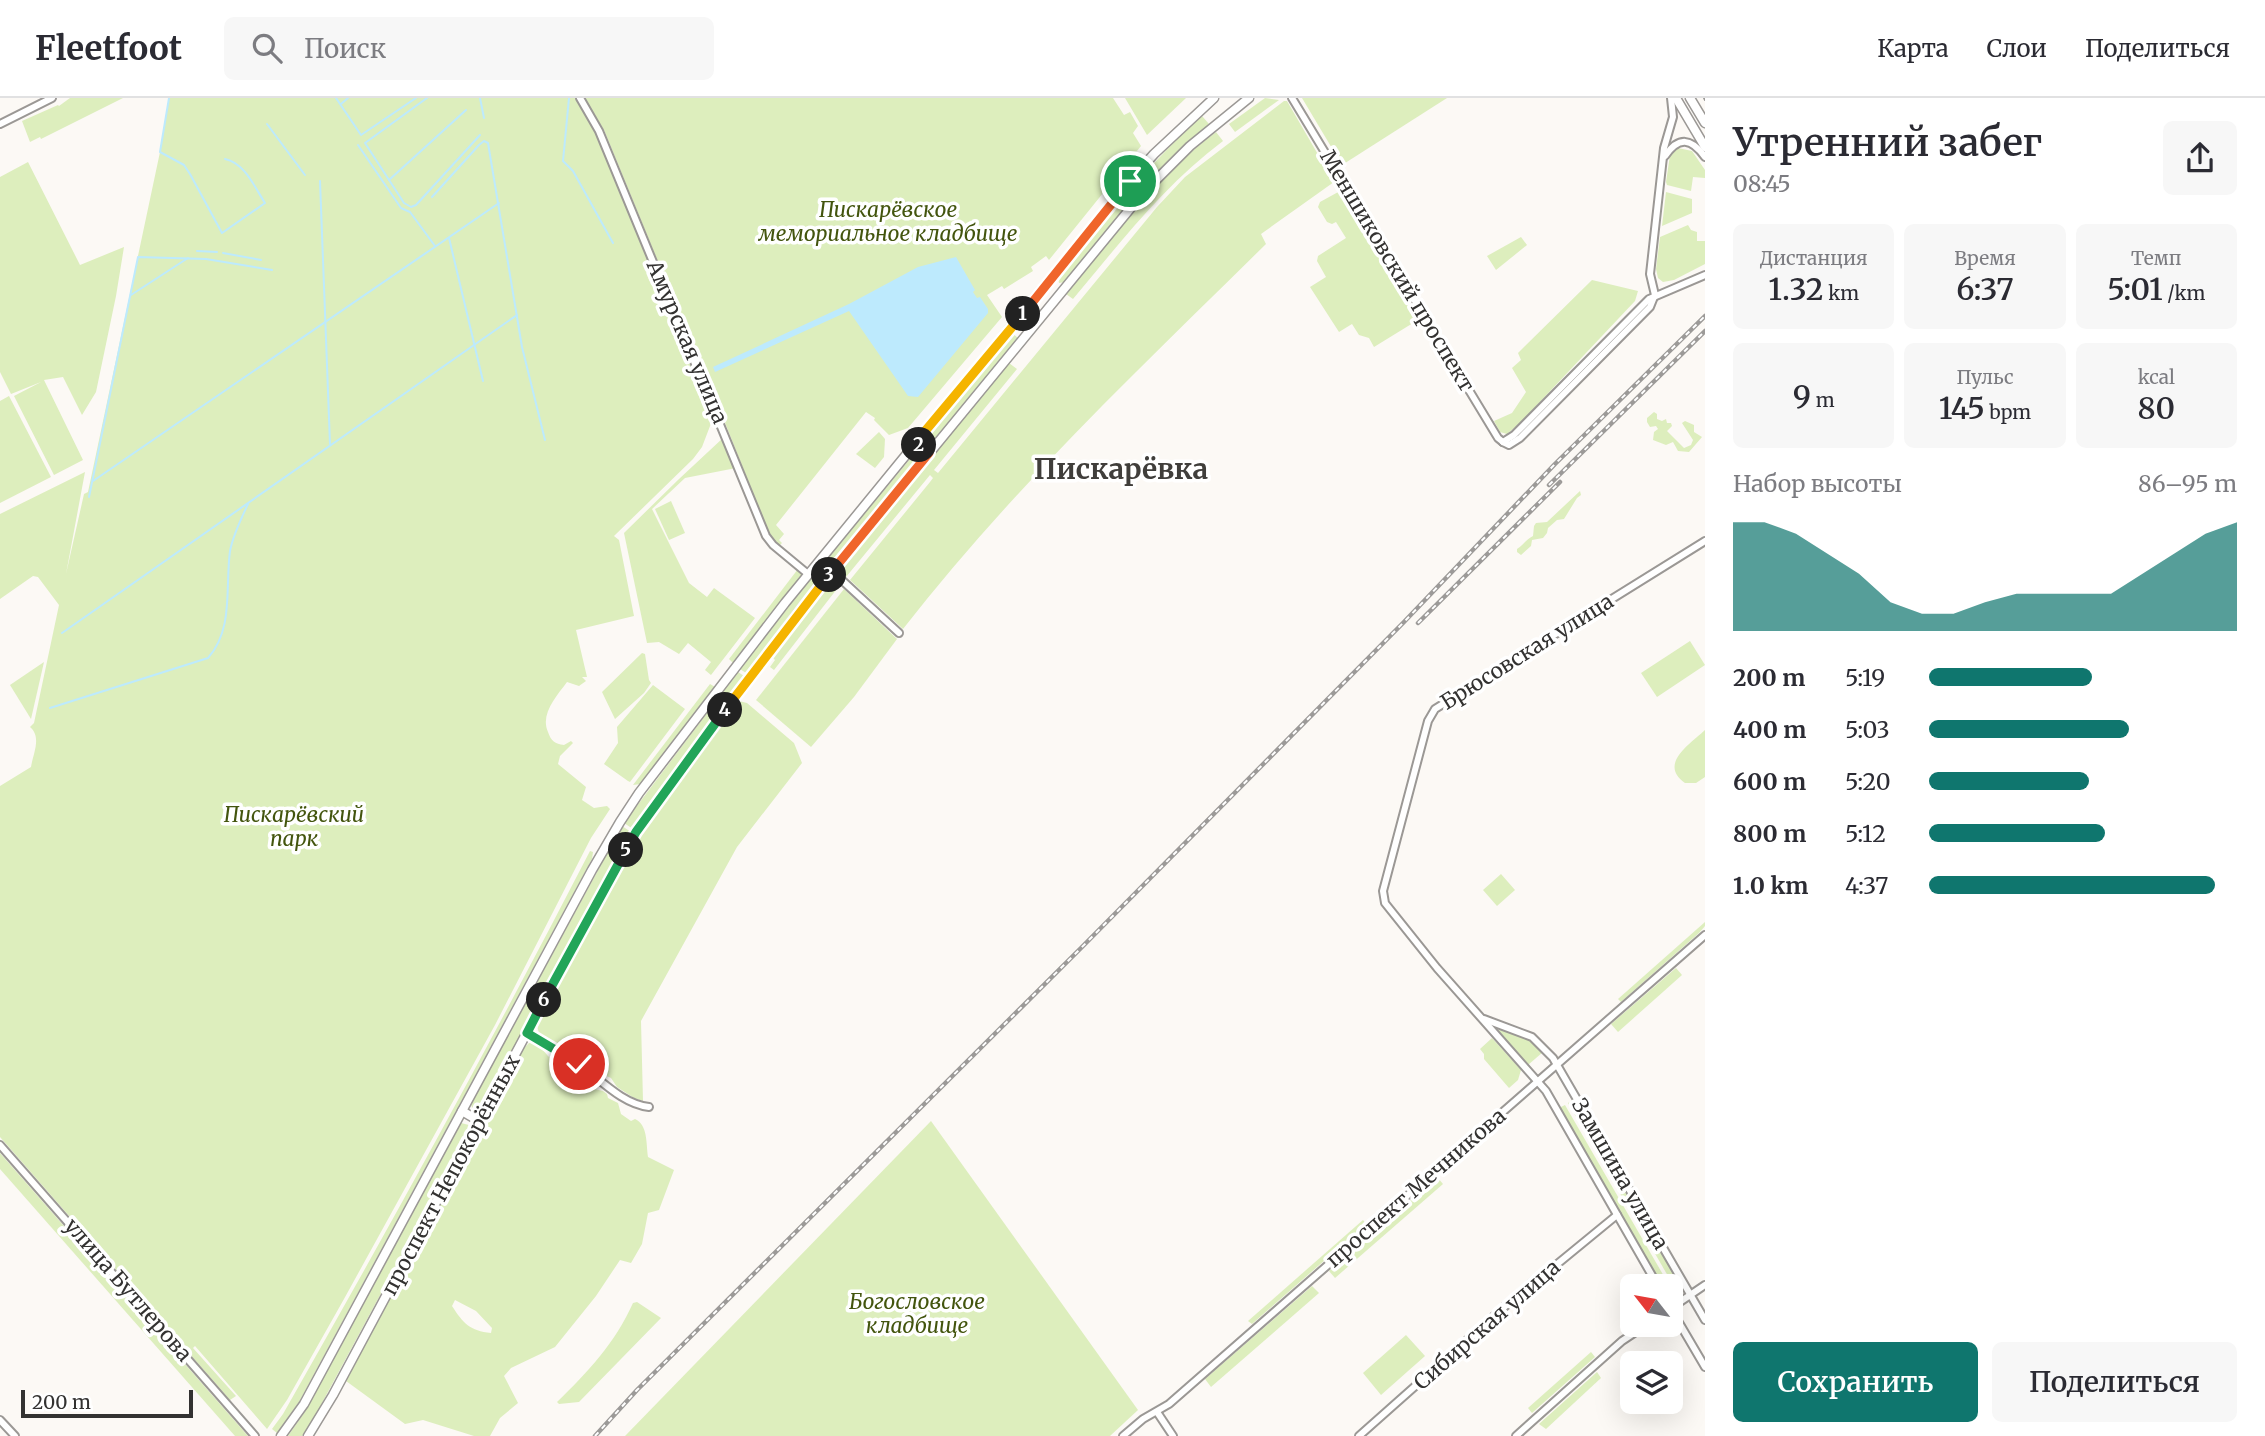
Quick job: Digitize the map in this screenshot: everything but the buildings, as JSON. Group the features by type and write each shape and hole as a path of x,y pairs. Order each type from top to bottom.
{"main road":[{"name":"проспект Непокорённых","path":"281,1436 304,1405 597,861 626,812 808,574 1130,181 1154,154 1214,98"},
{"name":"проспект Непокорённых","path":"308,1436 333,1395 636,832 733,698 832,571 1143,193 1190,146 1249,98"},
{"path":"1674,98 1705,147"},
{"path":"1691,99 1705,123"},
{"path":"916,442 929,453"},
{"path":"462,1111 479,1121"}],"street":[{"path":"0,124 52,98"},
{"name":"Амурская улица","path":"580,98 599,131 766,536 772,545 808,574"},
{"name":"Меншиковский проспект","path":"1293,98 1486,419 1503,442 1514,435 1655,295"},
{"path":"1674,98 1673,117 1666,136 1650,274 1655,295 1705,275"},
{"path":"1664,157 1672,146 1680,142 1689,142 1698,147 1705,157"},
{"name":"Брюсовская улица","path":"1538,1081 1421,948 1383,897 1431,714 1455,696 1705,541"},
{"path":"832,571 899,633"},
{"name":"проспект Мечникова","path":"1123,1436 1143,1419 1157,1412 1705,935"},
{"name":"Брюсовская улица","path":"1482,1019 1532,1037 1557,1064"},
{"path":"527,1033 579,1064 634,1103 649,1107"},
{"name":"Замшина улица","path":"1557,1064 1705,1320"},
{"name":"Замшина улица","path":"1538,1081 1651,1274"},
{"name":"улица Бутлерова","path":"0,1145 255,1436"},
{"name":"Сибирская улица","path":"1359,1436 1537,1278 1545,1275 1617,1215"},
{"path":"1684,1299 1705,1285"},
{"path":"1684,1331 1705,1367"},
{"path":"1516,1436 1628,1337"},
{"path":"1157,1412 1173,1436"},
{"path":"0,1420 15,1436"}],"green space":[{"path":"70,98 123,98 30,142 22,121 59,106"},
{"name":"Пискарёвский парк","path":"169,98 576,98 594,130 715,413 702,447 693,459 614,536 619,540 634,616 576,630 587,677 582,677 586,681 579,686 567,682 554,700 546,719 552,740 561,745 571,741 573,743 560,756 558,764 586,787 582,800 594,808 607,806 610,809 591,838 495,1025 344,1299 287,1400 267,1429 195,1346 193,1348 236,1396 230,1400 0,1137 0,786 31,767 36,736 30,727 34,723 59,605 38,577 33,576 0,599 0,514 85,472 66,574 84,494 88,492"},
{"name":"Пискарёвское мемориальное кладбище","path":"584,98 1113,98 1124,115 1130,112 1138,126 1133,133 1141,146 1049,260 1046,256 1031,267 1033,271 1004,289 1002,286 987,295 1002,317 908,428 889,435 875,418 866,412 776,525 784,534 778,547 767,535 710,385 709,373 701,367 604,130"},
{"path":"1125,98 1186,98 1147,135"},
{"path":"1265,98 1279,100 1235,132 1229,124"},
{"path":"1302,98 1447,98 1342,165"},
{"path":"1287,101 1334,182 1261,234 1266,244 1078,430 988,527 903,629 850,580 933,478 930,475 846,577 843,569 846,561 1009,363 1017,369 934,470 938,473 1157,207 1185,177"},
{"path":"1202,116 1209,124 1151,179 1065,282 1059,283 1058,277 1127,193 1163,153"},
{"path":"1216,132 1223,141 1181,176 1162,196 1073,299 1066,294 1155,188"},
{"path":"1678,148 1692,151 1705,170 1705,178 1693,177 1691,191 1667,185 1666,182 1670,155"},
{"path":"28,162 80,265 124,247 96,392 82,415 63,377 44,380 83,460 54,475 14,396 41,382 11,394 0,372 0,177"},
{"path":"1340,191 1416,317 1413,323 1374,347 1369,338 1359,335 1352,324 1339,332 1310,287 1326,277 1317,261 1318,256 1346,238 1336,222 1327,222 1318,207 1320,202"},
{"path":"1666,192 1692,199 1692,213 1662,226"},
{"path":"1688,225 1691,230 1697,232 1697,241 1705,241 1705,264 1674,280 1663,282 1658,278 1656,269 1660,237"},
{"path":"1521,237 1527,245 1496,270 1487,256"},
{"path":"1592,280 1638,291 1635,301 1519,424 1507,434 1500,432 1494,421 1512,413 1526,392 1512,368 1521,360 1518,353"},
{"path":"1012,333 1018,338 933,441 928,441 927,436"},
{"path":"9,396 51,477 0,503 0,401"},
{"path":"1654,412 1657,419 1666,419 1667,423 1671,423 1672,426 1667,431 1684,448 1691,445 1693,440 1682,423 1685,421 1694,425 1694,432 1702,437 1689,452 1678,451 1673,442 1666,445 1653,440 1654,432 1658,429 1656,426 1650,427 1647,418"},
{"path":"879,432 885,439 884,457 875,468 856,454"},
{"path":"723,438 736,468 685,478 652,509 689,583 707,597 714,588 755,618 711,675 705,670 711,662 688,643 679,654 659,642 647,643 624,533"},
{"path":"915,453 918,459 746,673 740,669 811,578"},
{"path":"1580,491 1581,495 1564,519 1557,520 1548,528 1543,538 1532,540 1531,546 1521,555 1517,552 1517,549 1533,536 1536,523 1547,522"},
{"path":"671,501 685,533 669,540 655,509"},
{"path":"798,569 803,573 733,663 729,659"},
{"path":"832,583 840,585 774,670 770,667 778,647 826,586"},
{"path":"844,589 897,639 854,697 811,747 756,700"},
{"path":"1690,641 1705,665 1657,697 1641,673"},
{"path":"642,653 645,654 651,683 644,693 615,719 602,692"},
{"path":"44,662 31,719 10,685"},
{"path":"738,672 744,676 633,829 624,823"},
{"path":"710,684 715,687 641,784 633,785"},
{"path":"653,685 685,709 630,782 604,764 618,743 617,727"},
{"path":"739,701 747,703 794,743 802,763 737,847 641,1021 643,1101 634,1098 617,1087 611,1078 594,1071 590,1065 542,1036 537,1026 639,837"},
{"path":"1705,730 1705,777 1696,783 1685,783 1677,776 1676,762 1685,748"},
{"path":"622,826 631,832 480,1109 473,1111 471,1104"},
{"path":"590,851 593,852 592,859 299,1402 277,1433 272,1429 401,1204"},
{"path":"1501,874 1515,890 1497,906 1483,890"},
{"path":"1705,922 1699,933 1621,1002 1618,999"},
{"path":"1676,968 1682,975 1618,1032 1611,1024"},
{"path":"1499,1029 1530,1039 1543,1052 1528,1065 1498,1033"},
{"path":"1492,1038 1521,1070 1518,1080 1509,1088 1484,1059 1480,1049"},
{"path":"529,1043 537,1045 552,1059 581,1074 594,1089 607,1094 608,1098 618,1103 621,1114 631,1121 635,1119 642,1126 646,1135 648,1157 674,1170 659,1210 648,1213 642,1244 631,1263 620,1260 596,1296 555,1347 511,1368 504,1376 518,1403 500,1418 490,1436 474,1436 423,1420 405,1424 346,1381","holes":["455,1300 476,1311 492,1328 491,1333 468,1325 452,1306"]},
{"path":"1573,1100 1674,1274 1667,1274 1568,1103"},
{"path":"1565,1105 1663,1274 1655,1274 1559,1108"},
{"name":"Богословское кладбище","path":"931,1121 1138,1410 1110,1436 625,1436"},
{"path":"461,1123 469,1125 469,1130 315,1416 302,1436 288,1436 306,1410"},
{"path":"0,1153 248,1436 235,1436 0,1169"},
{"path":"1437,1177 1443,1184 1335,1278 1329,1271"},
{"path":"1363,1220 1366,1224 1252,1324 1248,1321"},
{"path":"1312,1286 1319,1293 1211,1387 1205,1379"},
{"path":"637,1302 661,1318 579,1402 559,1404 557,1402 600,1356 633,1303"},
{"path":"1406,1335 1425,1356 1381,1395 1363,1373"},
{"path":"1591,1352 1595,1357 1532,1413 1528,1408"},
{"path":"1597,1372 1601,1378 1546,1429 1539,1424"}],"water":[{"path":"956,257 975,290 973,292 977,298 980,297 988,313 918,397 908,396 849,311 715,372 713,367 849,304 918,267"}],"waterway":[{"path":"169,98 160,152 184,165 222,233 265,203 244,171 225,159"},
{"path":"336,98 361,135 416,98"},
{"path":"341,104 348,98"},
{"path":"427,98 365,143 404,203 411,207 416,205 480,135"},
{"path":"480,98 484,118"},
{"path":"569,98 563,161 573,171 613,243"},
{"path":"389,180 466,110"},
{"path":"267,124 305,175"},
{"path":"432,197 479,145 484,141 488,143 522,347 545,440"},
{"path":"358,145 401,208 410,212 435,246"},
{"path":"320,181 330,444"},
{"path":"93,481 499,203"},
{"path":"449,238 483,381"},
{"path":"197,251 217,252"},
{"path":"223,253 261,260"},
{"path":"89,497 138,257 206,259 272,270"},
{"path":"131,295 188,258"},
{"path":"62,633 517,315"},
{"path":"50,708 208,658 222,634 227,607 230,551 248,504"}],"railway":[{"path":"595,1436 637,1390 1081,948 1403,623 1555,464 1705,316"},
{"path":"1549,485 1705,331"},
{"path":"1418,623 1560,482"}],"district":[{"name":"Пискарёвка","path":"1121,469"}],"route":[{"path":"579,1064 527,1033 636,832 798,613 929,453 916,442 1130,181"}]}
